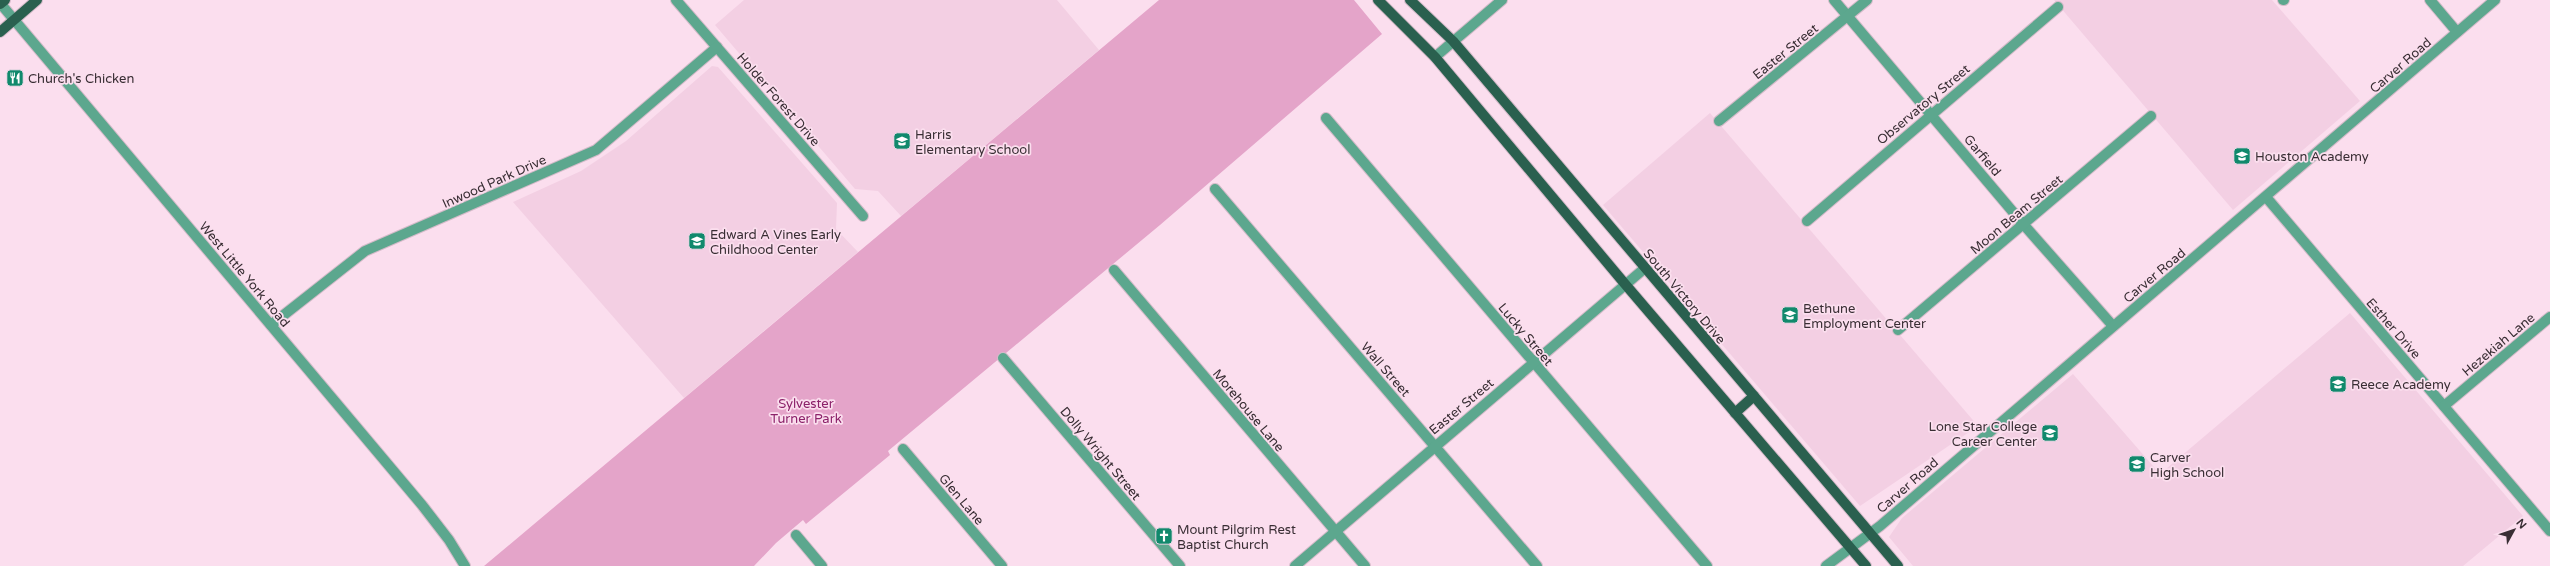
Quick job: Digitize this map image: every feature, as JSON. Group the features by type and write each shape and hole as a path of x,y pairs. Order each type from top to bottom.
{"main road":[{"path":"0,32 37,0"},
{"path":"1378,0 1435,57 1734,413 1866,566"},
{"name":"South Victory Drive","path":"1410,0 1453,42 1898,566"},
{"path":"1734,413 1754,396"}],"street":[{"name":"Holder Forest Drive","path":"676,0 863,216"},
{"path":"1435,57 1502,0"},
{"name":"Garfield","path":"1834,0 1931,113 2024,225 2113,326"},
{"name":"Easter Street","path":"1719,121 1867,0"},
{"path":"2430,0 2457,32"},
{"name":"Carver Road","path":"1826,566 1870,533 2266,197 2495,0"},
{"name":"West Little York Road","path":"1,3 272,324 422,505 449,540 465,566"},
{"name":"Observatory Street","path":"1807,221 1931,113 2058,7"},
{"name":"Inwood Park Drive","path":"272,324 365,251 596,150 717,46"},
{"name":"Moon Beam Street","path":"1898,330 2024,225 2151,116"},
{"name":"Lucky Street","path":"1326,118 1707,566"},
{"name":"Wall Street","path":"1215,189 1537,566"},
{"name":"Esther Drive","path":"2266,197 2550,531"},
{"name":"Easter Street","path":"1295,566 1434,446 1645,268"},
{"name":"Morehouse Lane","path":"1114,270 1365,566"},
{"name":"Hezekiah Lane","path":"2444,406 2550,317"},
{"name":"Dolly Wright Street","path":"1003,358 1180,566"},
{"name":"Glen Lane","path":"903,449 1002,566"},
{"path":"796,535 822,566"}],"shaded area":[{"name":"Harris Elementary School","path":"744,0 1057,0 1099,50 901,216 878,191 855,189 715,25"},
{"name":"Houston Academy","path":"2054,0 2272,0 2360,101 2233,210"},
{"name":"Edward A Vines Early Childhood Center","path":"712,66 718,67 837,203 836,229 858,252 684,398 513,202 581,171 626,141"},
{"name":"Bethune Employment Center","path":"1710,113 1978,426 1860,506 1603,205"},
{"path":"2350,313 2523,516 2463,566 1913,566 1889,537 1902,518 2073,374 2160,474"}],"green space":[{"name":"Sylvester Turner Park","path":"1159,0 1354,0 1382,34 1160,225 888,451 890,455 806,524 803,520 776,543 754,566 484,566"}],"place":[{"name":"Church's Chicken","path":"15,78"},
{"name":"Harris Elementary School","path":"902,141"},
{"name":"Houston Academy","path":"2242,156"},
{"name":"Edward A Vines Early Childhood Center","path":"697,241"},
{"name":"Bethune Employment Center","path":"1790,315"},
{"name":"Reece Academy","path":"2338,384"},
{"name":"Lone Star College Career Center","path":"2050,433"},
{"name":"Carver High School","path":"2137,464"},
{"name":"Mount Pilgrim Rest Baptist Church","path":"1164,536"}]}
